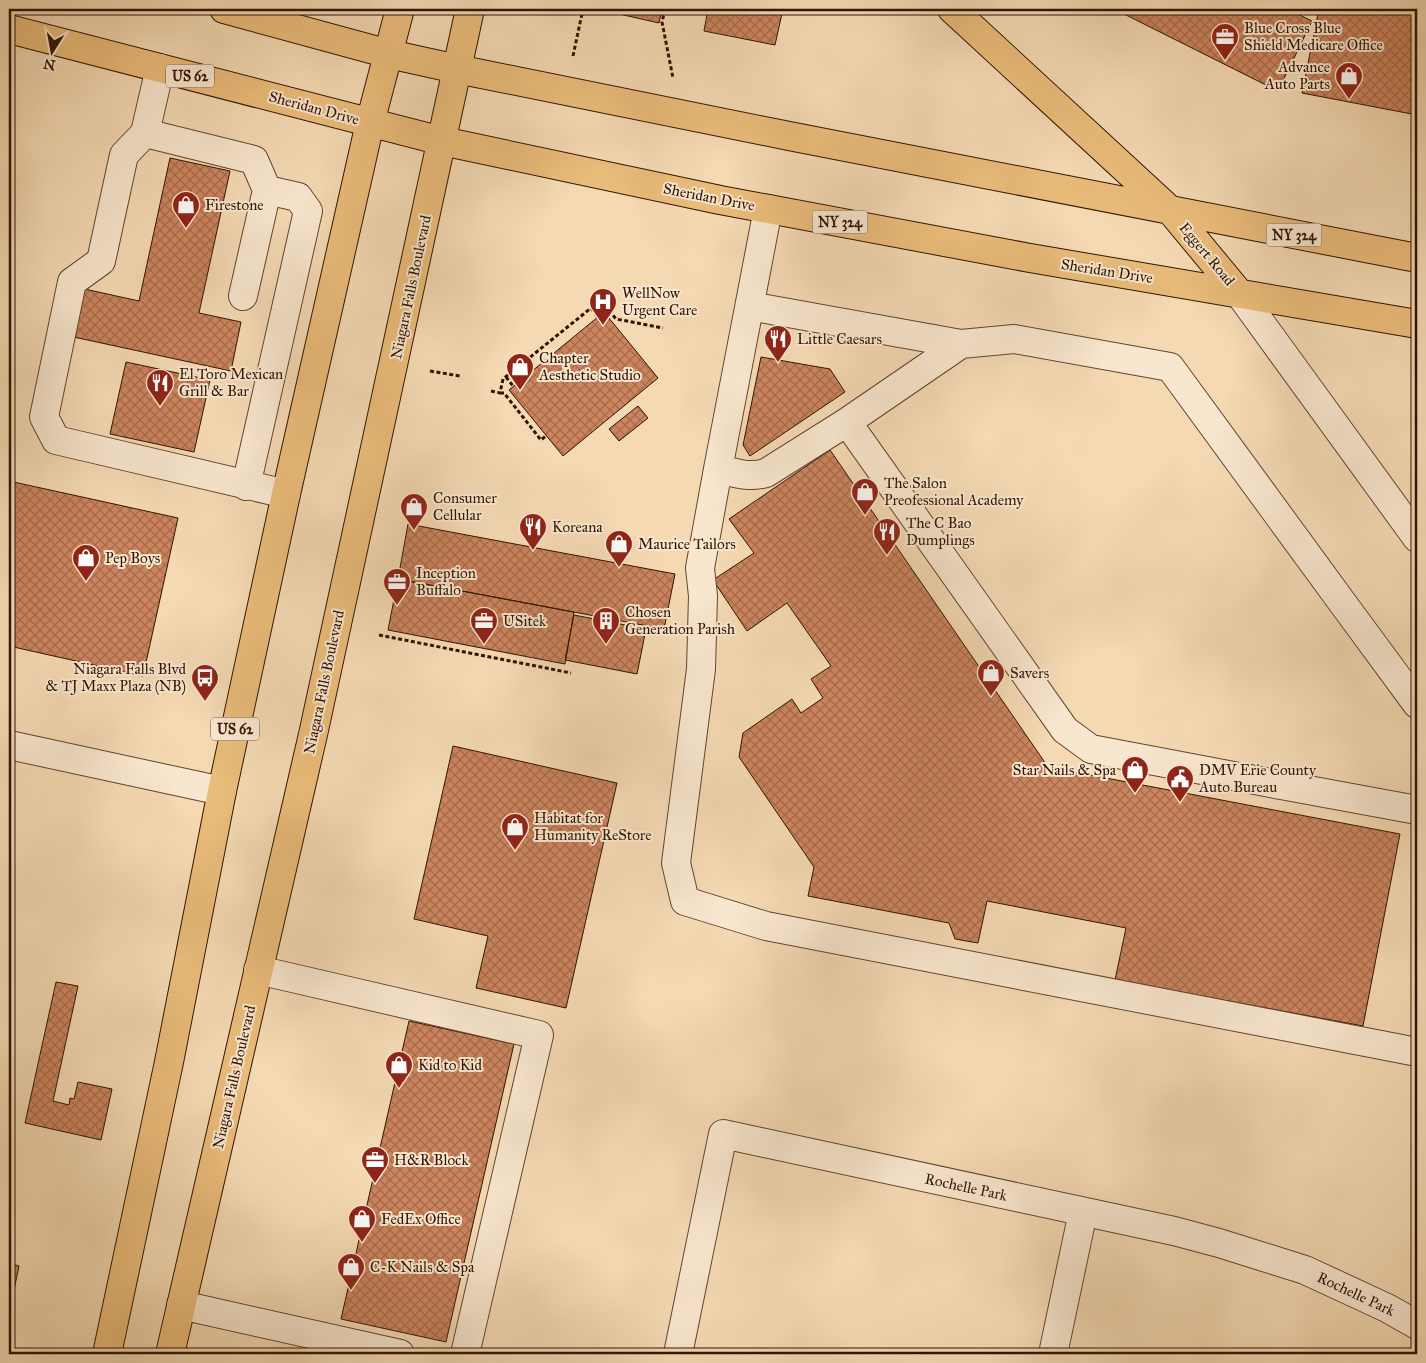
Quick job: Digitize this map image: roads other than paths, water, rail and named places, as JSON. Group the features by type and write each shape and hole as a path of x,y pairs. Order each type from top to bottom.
{"main road":[{"path":"224,9 389,54 457,69"},
{"path":"370,123 400,9"},
{"name":"Niagara Falls Boulevard","path":"170,1354 314,730 470,9"},
{"name":"Eggert Road","path":"952,9 1171,211 1239,293"},
{"name":"Sheridan Drive","path":"9,30 442,142 768,209 1030,258 1417,324"},
{"name":"NY 324","path":"457,69 1417,258"},
{"name":"US 62","path":"107,1354 169,1062 222,791 286,494 370,123"}],"street":[{"path":"160,68 145,133 124,155 101,261 72,282 44,417 56,440 286,494"},
{"path":"145,133 254,160 267,190 243,296"},
{"path":"246,486 308,211 298,197 267,190"},
{"path":"768,209 700,568 703,596 702,669 676,863 685,901 766,926 1417,1052"},
{"name":"Eggert Road","path":"1239,293 1417,538"},
{"path":"750,306 961,344 1014,339 1170,367 1417,704"},
{"path":"718,469 755,476 766,473 847,422 961,344"},
{"path":"847,422 1065,730 1091,749 1417,810"},
{"path":"9,745 222,791"},
{"path":"258,970 539,1035 465,1354"},
{"name":"Rochelle Park","path":"678,1354 723,1134 1219,1243 1305,1270 1387,1308 1417,1325"},
{"path":"1053,1354 1083,1212"},
{"path":"181,1305 400,1354"}],"place":[{"name":"Blue Cross Blue Shield Medicare Office","path":"1225,61"},
{"name":"Advance Auto Parts","path":"1349,100"},
{"name":"Firestone","path":"186,229"},
{"name":"WellNow Urgent Care","path":"603,326"},
{"name":"Little Caesars","path":"778,363"},
{"name":"Chapter Aesthetic Studio","path":"520,391"},
{"name":"El Toro Mexican Grill & Bar","path":"160,407"},
{"name":"The Salon Preofessional Academy","path":"865,516"},
{"name":"Consumer Cellular","path":"414,531"},
{"name":"Koreana","path":"533,551"},
{"name":"The C Bao Dumplings","path":"887,556"},
{"name":"Maurice Tailors","path":"619,568"},
{"name":"Pep Boys","path":"86,582"},
{"name":"Inception Buffalo","path":"397,606"},
{"name":"USitek","path":"484,645"},
{"name":"Chosen Generation Parish","path":"606,645"},
{"name":"Savers","path":"991,697"},
{"name":"Niagara Falls Blvd & TJ Maxx Plaza (NB)","path":"205,702"},
{"name":"Star Nails & Spa","path":"1135,794"},
{"name":"DMV Erie County Auto Bureau","path":"1180,803"},
{"name":"Habitat for Humanity ReStore","path":"515,851"},
{"name":"Kid to Kid","path":"399,1089"},
{"name":"H&R Block","path":"375,1184"},
{"name":"FedEx Office","path":"362,1243"},
{"name":"C-K Nails & Spa","path":"351,1291"}]}
